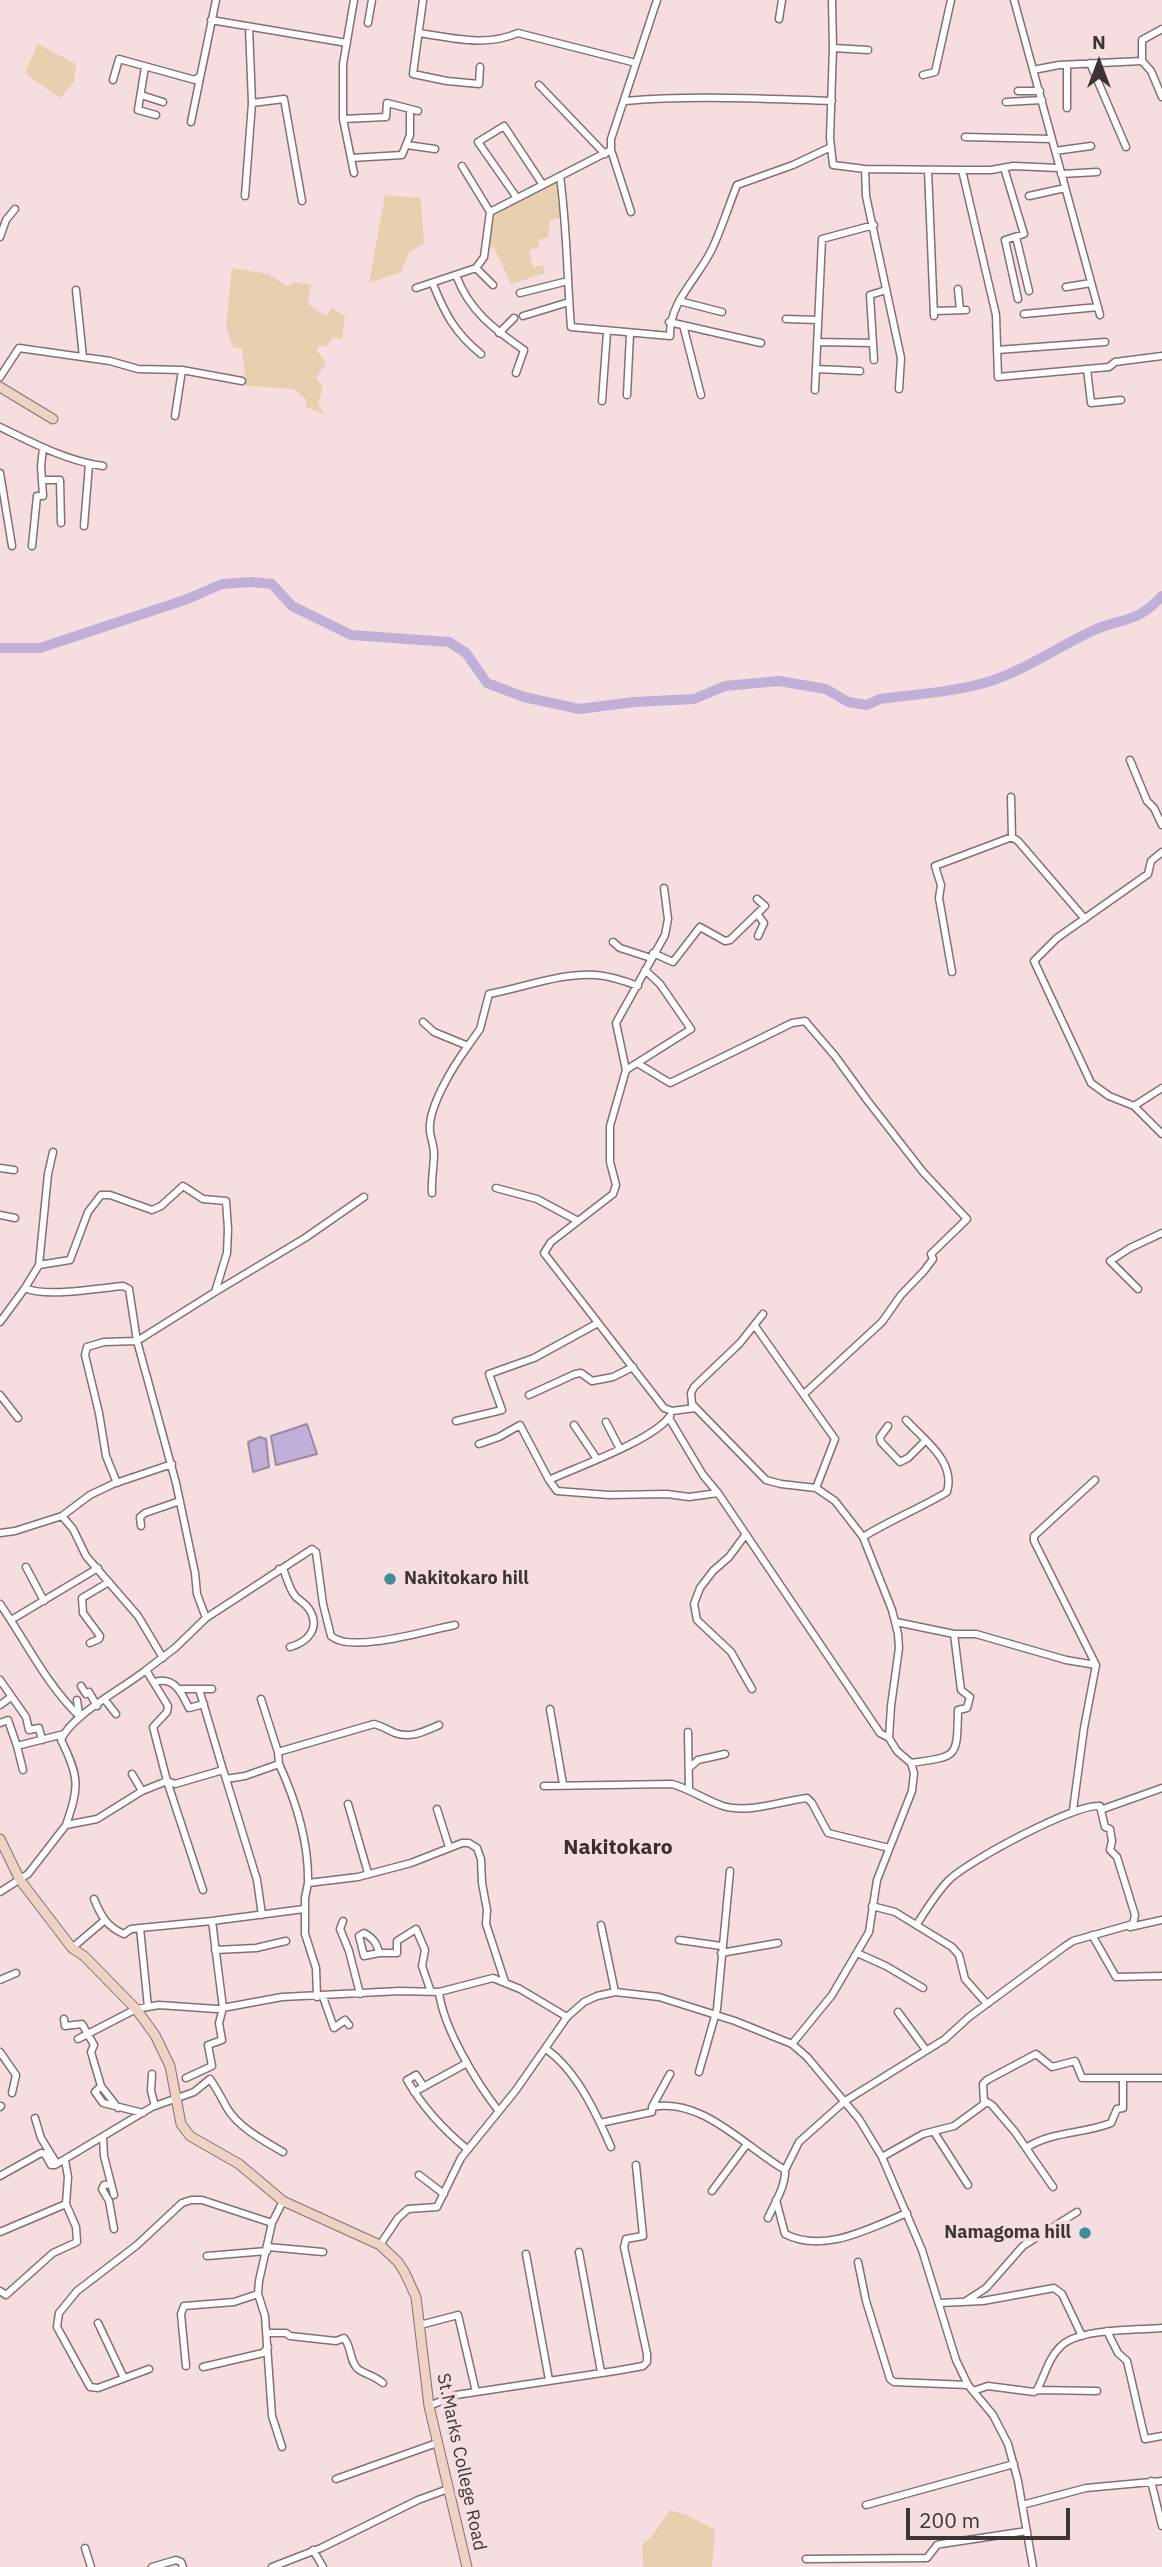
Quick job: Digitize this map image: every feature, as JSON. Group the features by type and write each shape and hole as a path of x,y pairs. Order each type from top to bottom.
{"main road":[{"path":"0,387 53,418"},
{"name":"St.Marks College Road","path":"0,1839 20,1880 72,1948 84,1956 136,2009 164,2051 170,2066 181,2124 190,2136 239,2164 283,2201 380,2245 398,2262 411,2283 420,2325 429,2406 467,2567"}],"street":[{"path":"191,122 216,0"},
{"path":"354,0 343,64 343,118 354,173"},
{"path":"368,23 372,0"},
{"path":"423,0 413,74 479,84 480,66"},
{"path":"490,212 608,152 657,0"},
{"path":"779,19 782,0"},
{"path":"832,0 833,165 865,169 928,170 1013,166 1097,172"},
{"path":"923,75 935,72 951,0"},
{"path":"1014,0 1099,311 1024,314"},
{"path":"211,20 347,43"},
{"path":"245,196 252,103 249,27"},
{"path":"1162,29 1142,40 1142,61 1151,71 1162,97"},
{"path":"419,33 465,40 500,41 518,33 636,63"},
{"path":"833,48 868,50"},
{"path":"113,80 119,60 195,80 200,76"},
{"path":"1033,70 1090,63 1142,61"},
{"path":"1090,63 1126,147"},
{"path":"1067,65 1067,108"},
{"path":"145,67 138,110 156,115"},
{"path":"539,85 608,152 631,212"},
{"path":"1018,91 1040,92"},
{"path":"141,95 163,102"},
{"path":"625,101 732,96 832,101"},
{"path":"252,103 284,99 302,201"},
{"path":"1006,102 1042,100"},
{"path":"343,118 386,117 387,103 418,111"},
{"path":"351,158 402,155 407,145 410,109"},
{"path":"517,198 478,142 504,126 543,185"},
{"path":"965,137 1052,139"},
{"path":"407,145 436,149"},
{"path":"1055,152 1091,146"},
{"path":"561,176 567,225 571,327 670,336 670,321 712,249 737,185 793,165 831,147"},
{"path":"416,288 476,268 484,257 490,212 462,166"},
{"path":"1004,168 1024,232 1023,236 1005,240 1018,299"},
{"path":"865,169 866,196 901,358 899,389"},
{"path":"928,170 934,314 963,310 958,289"},
{"path":"962,170 996,315 998,377 1087,369 1162,356"},
{"path":"1029,196 1065,188"},
{"path":"0,237 6,220 15,209"},
{"path":"816,390 822,239 874,225"},
{"path":"1016,237 1029,291"},
{"path":"476,268 493,285"},
{"path":"456,275 462,293 477,314 524,350 516,373"},
{"path":"520,293 568,281"},
{"path":"1066,287 1091,283"},
{"path":"433,284 460,338 481,354"},
{"path":"76,290 83,358"},
{"path":"874,360 870,295 886,290"},
{"path":"523,316 569,302"},
{"path":"679,302 722,312"},
{"path":"499,333 514,318"},
{"path":"786,319 818,320"},
{"path":"670,321 761,343"},
{"path":"683,325 701,396"},
{"path":"602,401 607,332"},
{"path":"627,395 630,334"},
{"path":"818,342 873,343"},
{"path":"997,350 1105,342"},
{"path":"0,377 19,348 138,369 182,370 242,381"},
{"path":"816,369 860,371"},
{"path":"1087,369 1091,403 1121,400"},
{"path":"175,416 182,370"},
{"path":"0,427 43,448 89,464 103,466"},
{"path":"32,546 37,496 43,496 43,448"},
{"path":"84,526 89,464"},
{"path":"0,473 3,506 12,546"},
{"path":"42,480 60,480 61,523"},
{"path":"0,534 10,533"},
{"path":"1130,760 1147,801 1154,808 1162,825"},
{"path":"1011,796 1012,837"},
{"path":"1154,808 1162,804"},
{"path":"1012,837 1085,919"},
{"path":"953,972 939,898 941,885 935,866 1012,837"},
{"path":"1162,852 1151,861 1148,874 1057,938 1034,961 1091,1083 1109,1096 1134,1106 1162,1134"},
{"path":"664,888 668,919 665,935 616,1023 626,1070 610,1126 610,1162 615,1189 613,1194 551,1242 544,1253 671,1414 703,1475 718,1493 880,1733 889,1738 897,1751 911,1763 914,1784 877,1880 869,1932 832,1995 792,2045"},
{"path":"613,942 620,948 673,962 700,927 725,941 730,940 765,906 757,899"},
{"path":"758,915 764,923 758,936"},
{"path":"626,1070 691,1030 660,984 645,970"},
{"path":"432,1193 434,1141 430,1133 431,1118 440,1095 480,1030 489,994 525,988 547,980 594,974 638,986"},
{"path":"637,1063 670,1083 792,1023 804,1021 835,1056 923,1172 967,1219 931,1254 933,1259 901,1295 882,1322 804,1394"},
{"path":"424,1022 434,1032 468,1046"},
{"path":"1134,1106 1162,1088"},
{"path":"0,1322 39,1265 48,1174 53,1152"},
{"path":"0,1168 14,1170"},
{"path":"39,1265 70,1260 88,1212 101,1195 110,1195 152,1210 161,1206 183,1186 203,1199 226,1201 229,1229 227,1253 215,1292"},
{"path":"496,1188 537,1199 578,1221"},
{"path":"117,1483 106,1456 85,1351 89,1345 137,1340 306,1238 364,1197"},
{"path":"0,1215 15,1218"},
{"path":"1138,1289 1110,1261 1162,1233"},
{"path":"25,1288 32,1292 53,1293 127,1287 137,1340 172,1464 197,1594 206,1618"},
{"path":"763,1314 755,1326 694,1387 691,1400 695,1408 766,1480 781,1485 816,1488 835,1502 863,1537 896,1622 899,1648 889,1738"},
{"path":"456,1421 502,1410 489,1374 534,1358 598,1323"},
{"path":"755,1326 835,1439 816,1488"},
{"path":"528,1395 575,1374 581,1373 592,1381 613,1377 633,1367"},
{"path":"0,1395 18,1418"},
{"path":"549,1480 620,1449 658,1427 671,1414 695,1408"},
{"path":"863,1537 880,1526 919,1510 947,1492 949,1484 946,1465 906,1420"},
{"path":"606,1422 620,1449"},
{"path":"479,1444 520,1425 557,1491 690,1497 718,1493"},
{"path":"574,1425 597,1459"},
{"path":"888,1426 880,1437 881,1442 900,1462 925,1441"},
{"path":"1,1529 15,1531 62,1516 90,1495 172,1464"},
{"path":"1073,1810 1096,1665 1034,1541 1034,1536 1095,1480"},
{"path":"141,1525 140,1517 145,1513 180,1502"},
{"path":"62,1516 86,1556 138,1616 163,1658"},
{"path":"746,1534 700,1588 694,1604 697,1620 731,1652 752,1689"},
{"path":"0,1892 28,1874 66,1825 78,1790 71,1762 61,1740 79,1716 163,1658 206,1618 312,1549 316,1552 323,1604 331,1636 345,1643 390,1641 455,1625"},
{"path":"26,1567 44,1601"},
{"path":"11,1620 98,1568"},
{"path":"279,1569 284,1571 296,1597 310,1611 313,1620 308,1639 290,1647"},
{"path":"90,1643 100,1636 83,1613 82,1598 109,1582"},
{"path":"0,1604 37,1665 79,1716"},
{"path":"896,1622 954,1634 976,1634 1066,1660 1096,1665"},
{"path":"911,1763 944,1759 950,1756 956,1743 958,1710 967,1707 970,1697 961,1690 954,1634"},
{"path":"146,1670 168,1706 167,1712 153,1727 167,1781 203,1890"},
{"path":"0,1680 26,1717 29,1730 39,1728 42,1740"},
{"path":"155,1682 171,1682 180,1689 189,1708 204,1704"},
{"path":"81,1686 86,1694 89,1692 97,1706"},
{"path":"180,1689 212,1689"},
{"path":"199,1689 257,1880 262,1915"},
{"path":"0,1705 11,1697"},
{"path":"261,1699 306,1846 308,1883 304,1909 305,1934 316,1968 320,1997 334,2028 345,2020 349,2025"},
{"path":"77,1700 79,1716"},
{"path":"105,1700 116,1714"},
{"path":"550,1709 563,1784"},
{"path":"0,1723 8,1720 23,1770"},
{"path":"278,1752 374,1724 414,1736 439,1725"},
{"path":"688,1732 689,1789"},
{"path":"17,1746 64,1734"},
{"path":"689,1768 698,1760 725,1754"},
{"path":"226,1779 245,1776 279,1764"},
{"path":"66,1825 97,1819 142,1791 167,1781 174,1784 223,1770"},
{"path":"132,1774 142,1791"},
{"path":"544,1786 672,1784 722,1805 736,1808 807,1798 828,1833 889,1848"},
{"path":"1103,1809 1162,1788"},
{"path":"348,1804 369,1873"},
{"path":"768,2218 786,2174 785,2170 799,2142 845,2102 945,2039 1063,1947 1133,1924 1135,1915 1117,1857 1110,1850 1110,1829 1105,1827 1103,1809 1096,1805 1073,1810 988,1854 949,1880 917,1924"},
{"path":"437,1809 449,1847"},
{"path":"308,1883 348,1879 426,1858 462,1843 477,1848 481,1859 486,1924 505,1982"},
{"path":"699,2072 717,2009 730,1871"},
{"path":"94,1899 105,1920 124,1934 131,1929 212,1922 304,1909"},
{"path":"872,1906 895,1912 952,1947 962,1962 964,1979 987,2004"},
{"path":"72,1948 105,1920"},
{"path":"1111,1930 1162,1920"},
{"path":"342,1921 340,1928 360,1994"},
{"path":"186,2078 212,2066 208,2045 222,2040 219,2023 223,2008 212,1922"},
{"path":"601,1925 615,1992"},
{"path":"140,1928 148,2007"},
{"path":"379,1953 397,1953 397,1941 416,1929 425,1950 422,1966 452,2034 467,2063 498,2110"},
{"path":"1092,1936 1116,1976 1162,1976"},
{"path":"679,1940 721,1949 778,1943"},
{"path":"215,1950 256,1948 286,1941"},
{"path":"857,1953 886,1966 923,1988"},
{"path":"0,1980 16,1973"},
{"path":"78,2039 136,2009 159,2005 208,2009 282,1997 435,1992 493,1978 567,2017"},
{"path":"380,2245 398,2218 408,2209 432,2209 440,2203 467,2149 516,2090 567,2017 584,2002 615,1992 659,1997 792,2045 807,2057 845,2102 866,2129 882,2157 922,2250 956,2360 968,2385 1001,2428 1014,2464 1033,2567"},
{"path":"898,2012 926,2050"},
{"path":"64,2019 65,2026 82,2024 89,2034 94,2045 91,2052 101,2086 118,2108 143,2113"},
{"path":"546,2049 557,2057 569,2072 600,2123 611,2147"},
{"path":"0,2052 16,2076 12,2093"},
{"path":"984,2102 983,2084 1033,2054 1041,2056 1052,2067 1075,2061 1082,2078 1162,2078"},
{"path":"414,2092 467,2063"},
{"path":"152,2074 151,2091 155,2106"},
{"path":"600,2123 652,2112 652,2107 670,2074"},
{"path":"424,2087 416,2075 407,2080 449,2134 467,2149"},
{"path":"1026,2148 1035,2142 1111,2123 1117,2109 1123,2108 1123,2078"},
{"path":"0,2176 41,2153 45,2154 51,2165 57,2164 155,2106 194,2092 210,2079 220,2091 228,2110 261,2139 283,2152"},
{"path":"882,2157 923,2134 954,2126 984,2102"},
{"path":"984,2102 992,2105 1054,2187"},
{"path":"652,2107 675,2105 698,2113 785,2170"},
{"path":"35,2118 41,2138 57,2164"},
{"path":"933,2132 968,2185"},
{"path":"103,2137 114,2195"},
{"path":"712,2191 747,2144"},
{"path":"0,2291 6,2295 53,2253 77,2242 76,2227 66,2204 68,2177 65,2160"},
{"path":"429,2406 456,2395 643,2366 647,2362 624,2246 626,2239 643,2236 636,2165"},
{"path":"419,2175 444,2194"},
{"path":"111,2183 104,2185 102,2189 109,2201 114,2229"},
{"path":"149,2369 123,2376 98,2388 90,2387 57,2327 58,2313 77,2291 137,2245 182,2203 202,2200 272,2223"},
{"path":"776,2200 785,2234 806,2242 840,2238 907,2213"},
{"path":"282,2447 272,2416 267,2333 258,2294 272,2223 283,2201"},
{"path":"0,2232 66,2204"},
{"path":"964,2302 986,2288 1023,2246 1077,2212"},
{"path":"207,2256 267,2249 323,2252"},
{"path":"579,2252 601,2371"},
{"path":"526,2254 549,2380"},
{"path":"858,2262 866,2301 890,2379 894,2382 968,2385"},
{"path":"940,2303 983,2301 1054,2288 1062,2294 1082,2336"},
{"path":"186,2365 181,2314 184,2306 234,2302 258,2294"},
{"path":"420,2325 458,2315 476,2392"},
{"path":"98,2323 123,2376"},
{"path":"1037,2390 1049,2361 1060,2345 1082,2336 1107,2331 1162,2328"},
{"path":"1107,2331 1118,2353 1126,2361 1145,2438 1162,2436"},
{"path":"267,2333 286,2333 290,2336 336,2341 344,2338 359,2370 374,2375 383,2383"},
{"path":"203,2367 263,2353 268,2347"},
{"path":"974,2391 988,2386 1025,2392 1097,2391"},
{"path":"336,2479 437,2443"},
{"path":"866,2505 1014,2464"},
{"path":"1022,2505 1086,2488 1162,2481"},
{"path":"1151,2482 1162,2526"},
{"path":"272,2567 448,2489"},
{"path":"806,2558 927,2558 937,2545 1027,2531"},
{"path":"85,2548 91,2567"},
{"path":"313,2550 324,2567"},
{"path":"152,2567 179,2560 183,2567"}],"shaded area":[{"path":"38,44 76,64 74,82 60,98 25,73"},
{"path":"558,179 563,218 550,220 548,237 538,240 539,247 529,250 533,267 543,265 545,273 511,284 494,247 488,249 491,229 485,215"},
{"path":"385,195 421,198 424,244 410,251 401,272 369,283"},
{"path":"232,268 268,274 287,286 295,282 311,285 308,304 326,316 332,308 345,316 342,340 333,337 326,347 320,345 317,351 326,363 316,378 323,388 318,403 324,414 305,407 307,400 293,389 246,386 242,349 233,347 226,327"},
{"path":"307,1424 317,1454 276,1465 271,1436"},
{"path":"260,1437 266,1439 269,1467 253,1472 248,1442"},
{"path":"670,2510 687,2515 715,2530 712,2567 643,2567 642,2545 652,2536"}],"waterway":[{"path":"0,648 40,648 185,600 222,584 252,582 272,584 292,606 351,635 449,642 466,653 487,683 524,697 579,709 634,702 694,699 725,686 779,681 826,689 848,702 867,705 880,699 950,690 991,681 1092,631 1136,616 1162,596"}],"place":[{"name":"Nakitokaro hill","path":"390,1579"},
{"name":"Namagoma hill","path":"1085,2233"}],"district":[{"name":"Nakitokaro","path":"618,1848"}]}
